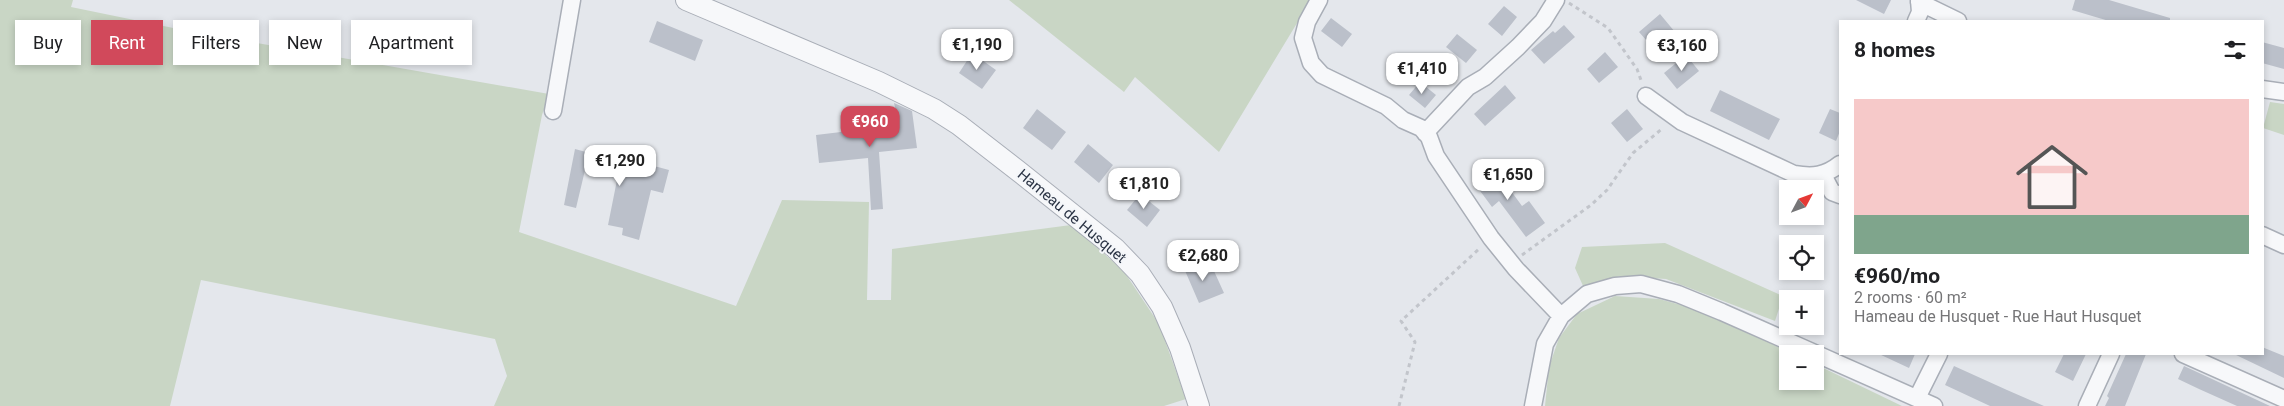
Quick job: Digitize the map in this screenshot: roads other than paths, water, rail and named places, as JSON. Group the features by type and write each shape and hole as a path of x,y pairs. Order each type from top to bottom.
{"street":[{"path":"553,111 572,0"},
{"name":"Hameau de Husquet","path":"686,0 879,82 934,109 959,125 1082,221 1115,248 1140,274 1162,307 1180,348 1199,406"},
{"path":"1319,0 1307,22 1304,38 1311,63 1322,75 1386,106 1429,137 1436,156 1492,238 1511,262 1562,316"},
{"path":"1425,133 1468,87 1485,77 1544,21 1556,0"},
{"path":"1916,20 1920,12 1919,1"},
{"path":"1919,1 1956,20"},
{"path":"2264,90 2284,92"},
{"path":"1646,96 1675,118 1794,174 1811,177 1823,175 1839,165"},
{"path":"1823,175 1832,192 1839,194"},
{"path":"2264,236 2284,245"},
{"path":"1533,406 1545,344 1562,316 1587,294 1615,286 1641,284 1678,294 1722,312 1843,364 1934,406"},
{"path":"1917,398 1938,355"},
{"path":"2087,406 2110,355"},
{"path":"2185,355 2280,398"}]}
